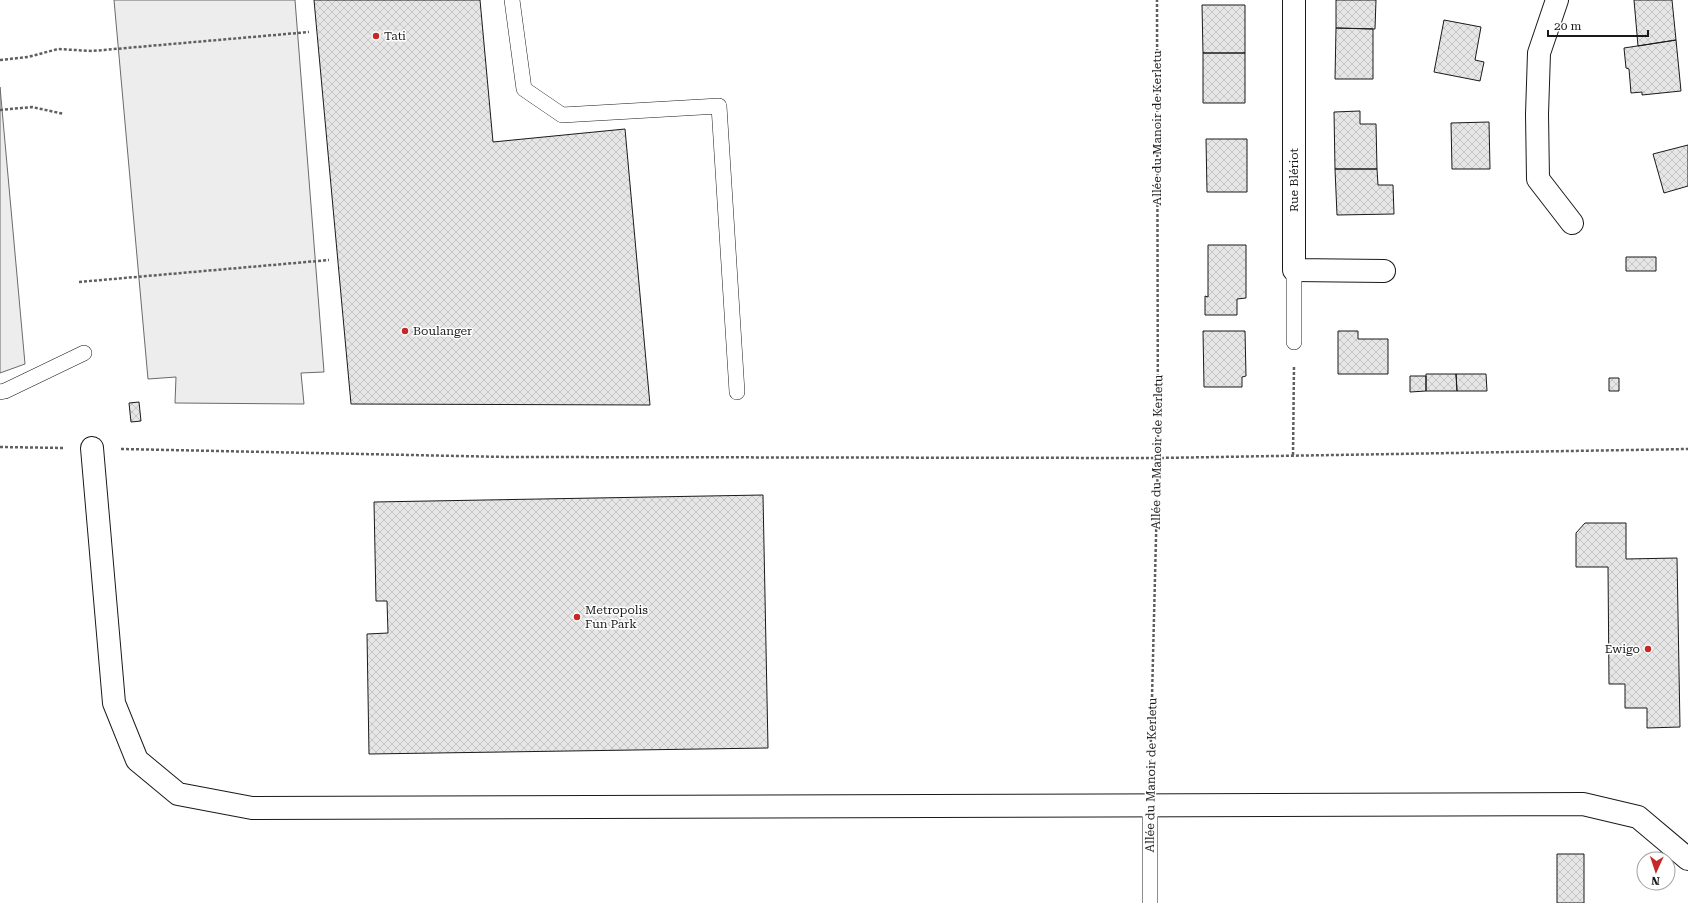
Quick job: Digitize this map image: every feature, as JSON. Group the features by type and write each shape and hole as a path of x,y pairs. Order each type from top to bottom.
{"street":[{"name":"Rue Blériot","path":"1294,0 1294,270"},
{"path":"1556,0 1539,53 1537,114 1538,179 1572,223"},
{"path":"1294,270 1384,271"},
{"path":"92,448 114,703 137,760 178,794 252,808 1583,804 1638,817 1688,859"}],"lane":[{"path":"512,0 524,89 562,115 719,106 737,392"},
{"path":"1294,270 1294,342"},
{"path":"0,392 84,353"},
{"name":"Allée du Manoir de Kerletu","path":"1150,805 1150,903"}],"path":[{"name":"Allée du Manoir de Kerletu","path":"1150,805 1158,458 1157,0"},
{"path":"0,60 28,57 58,49 92,51 309,32"},
{"path":"0,110 32,107 64,114"},
{"path":"79,282 329,260"},
{"path":"1293,455 1294,342"},
{"path":"0,448 92,448 507,457 1158,458 1688,449"}],"shaded area":[{"path":"114,0 295,0 324,372 301,373 304,404 175,403 176,377 148,379"},
{"path":"0,87 25,364 0,373"}],"building":[{"path":"314,0 480,0 493,142 625,129 650,405 351,404"},
{"path":"1336,0 1376,0 1375,29 1336,28"},
{"path":"1634,0 1672,0 1676,40 1638,46"},
{"path":"1202,5 1245,5 1245,53 1203,53"},
{"path":"1444,20 1481,27 1475,60 1484,62 1480,81 1434,72"},
{"path":"1336,28 1373,29 1373,79 1335,79"},
{"path":"1676,40 1681,91 1642,95 1642,92 1631,93 1629,69 1626,68 1624,48"},
{"path":"1203,53 1245,53 1245,103 1203,103"},
{"path":"1360,111 1360,124 1376,124 1377,169 1335,169 1334,112"},
{"path":"1489,122 1490,169 1452,169 1451,123"},
{"path":"1206,139 1247,139 1247,192 1207,192"},
{"path":"1688,145 1688,186 1664,193 1653,154"},
{"path":"1335,169 1377,169 1378,185 1393,185 1394,214 1337,215"},
{"path":"1208,245 1246,245 1246,298 1237,299 1237,315 1205,315 1205,296 1208,297"},
{"path":"1626,257 1656,257 1656,271 1626,271"},
{"path":"1203,331 1245,331 1246,376 1242,377 1242,387 1204,387"},
{"path":"1338,331 1358,331 1358,339 1388,339 1388,374 1338,374"},
{"path":"1426,374 1456,374 1457,391 1426,391"},
{"path":"1456,374 1486,374 1487,391 1457,391"},
{"path":"1410,376 1426,376 1426,391 1410,392"},
{"path":"1609,378 1619,378 1619,391 1609,391"},
{"path":"139,402 141,421 131,422 129,403"},
{"name":"Metropolis Fun Park","path":"763,495 768,748 369,754 367,634 388,633 387,601 376,601 374,502"},
{"path":"1585,523 1626,523 1626,559 1677,558 1680,727 1647,728 1647,708 1625,708 1625,684 1609,684 1608,567 1576,567 1576,533"},
{"path":"1557,854 1584,854 1584,903 1557,903"}],"place":[{"name":"Tati","path":"376,36"},
{"name":"Boulanger","path":"405,331"},
{"name":"Metropolis Fun Park","path":"577,617"},
{"name":"Ewigo","path":"1648,649"}]}
